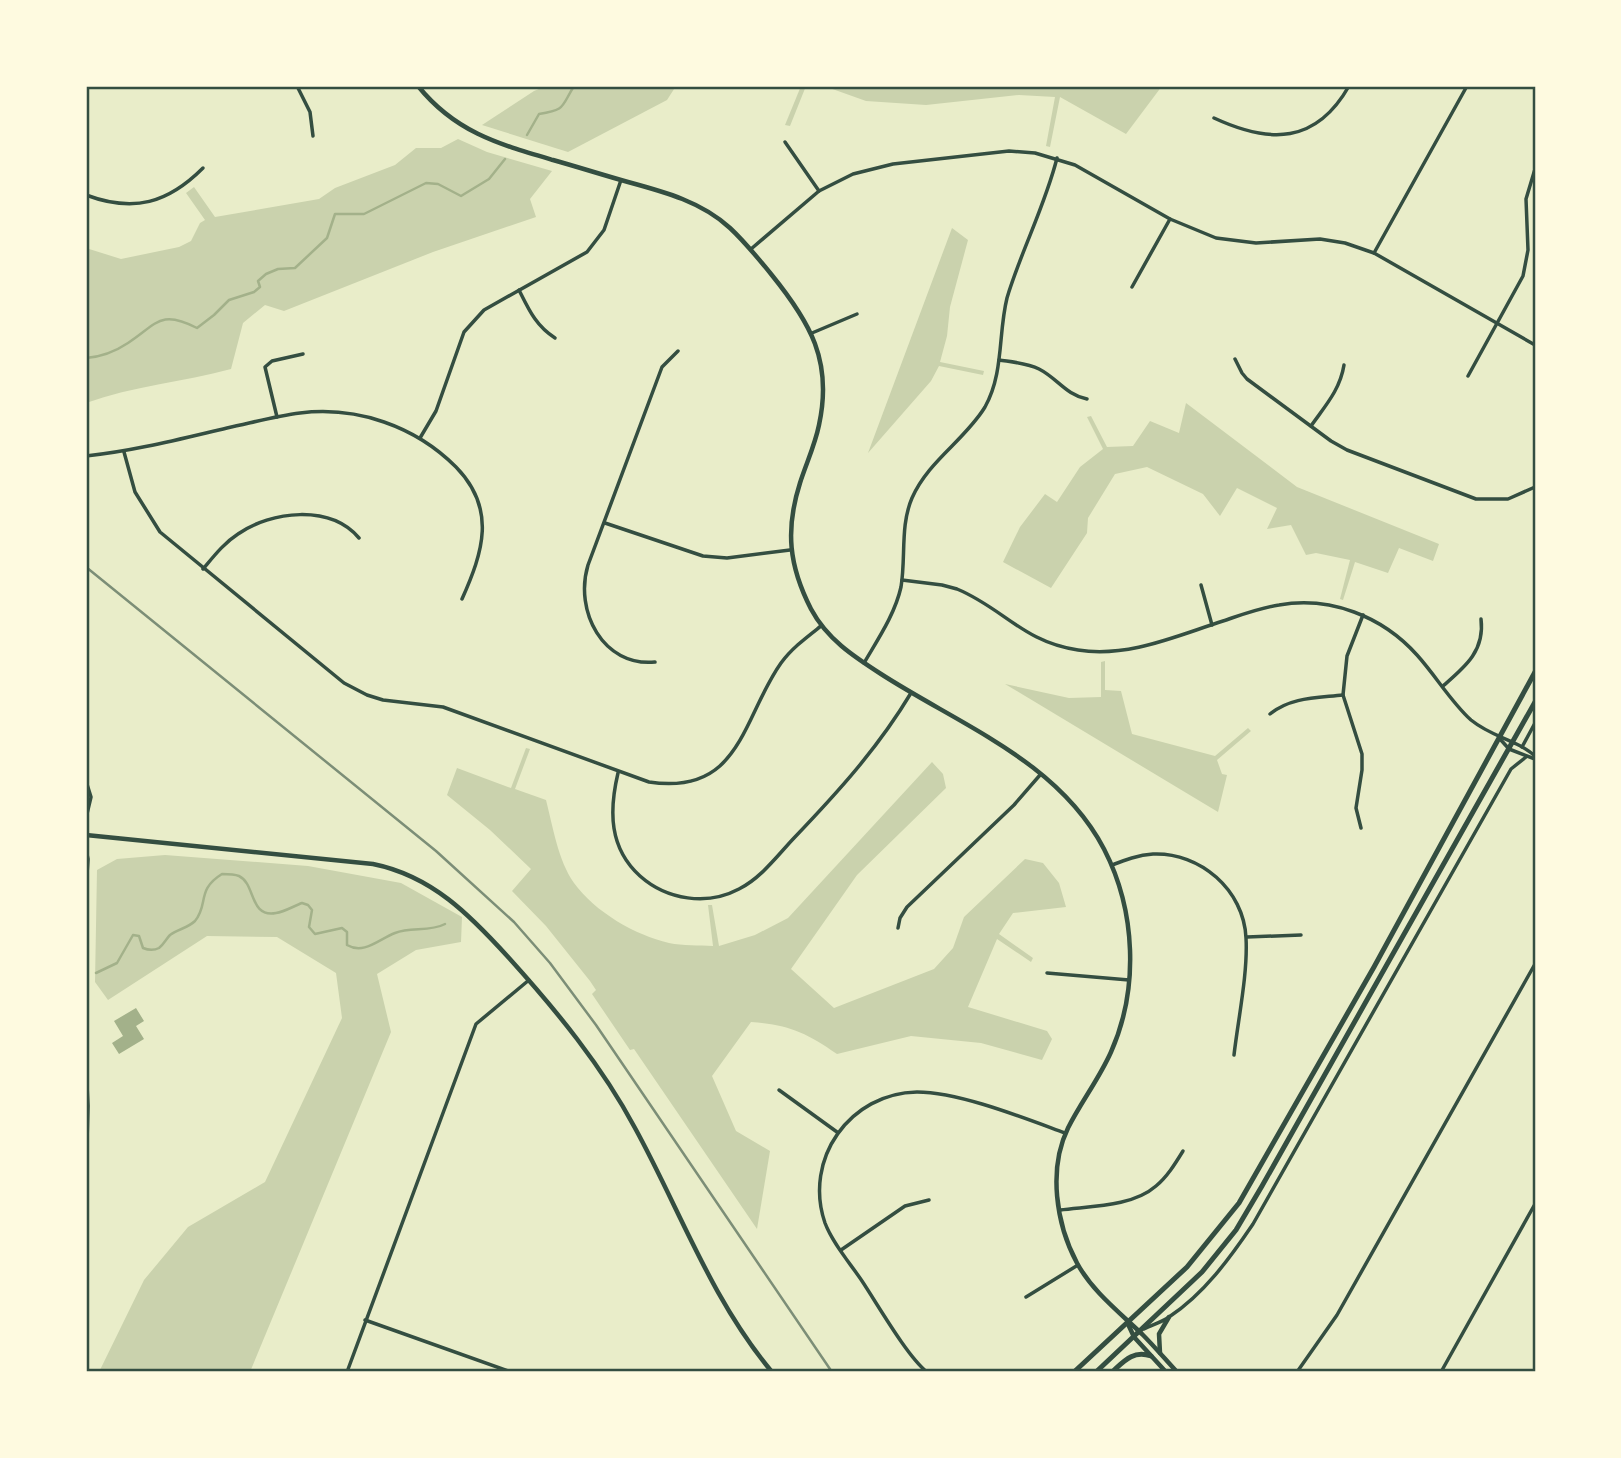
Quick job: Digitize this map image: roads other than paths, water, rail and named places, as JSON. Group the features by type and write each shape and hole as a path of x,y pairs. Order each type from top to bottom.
{"main road":[{"path":"1074,1372 1200,1253 1249,1188 1374,967 1535,672"},
{"path":"1096,1372 1202,1272 1225,1245 1248,1211 1535,702"},
{"path":"1112,1372 1130,1356 1151,1356"}],"street":[{"path":"297,86 310,112 313,136"},
{"path":"418,86 447,116 481,137 665,192 702,207 729,227 750,249 792,300 812,333 821,372 822,405 817,435 795,498 790,550 803,592 821,626 847,652 1042,773 1086,820 1112,865 1128,924 1129,980 1124,1012 1112,1050 1065,1133 1058,1174 1059,1210 1068,1244 1078,1265 1127,1322 1139,1331 1177,1372"},
{"path":"1214,118 1248,132 1286,134 1323,118 1338,103 1349,86"},
{"path":"1374,253 1467,86"},
{"path":"785,142 819,191"},
{"path":"750,249 819,191 853,174 892,164 1009,151 1035,153 1057,158 1089,172 1170,219 1202,234 1231,242 1320,239 1345,243 1374,253 1535,345"},
{"path":"864,663 894,609 902,580 905,522 913,497 924,476 985,407 996,378 1007,300 1057,158"},
{"path":"86,195 125,204 151,202 177,191 203,168"},
{"path":"1468,376 1526,267 1528,250 1525,199 1535,169"},
{"path":"420,438 436,411 464,332 484,310 576,260 594,245 609,221 621,180"},
{"path":"1132,287 1170,219"},
{"path":"519,290 536,323 555,338"},
{"path":"812,333 858,314"},
{"path":"655,662 633,661 620,656 603,642 590,624 583,586 588,565 662,367 678,351"},
{"path":"277,417 265,366 303,354"},
{"path":"1235,359 1247,379 1347,450 1467,497 1499,500 1519,495 1535,486"},
{"path":"999,360 1034,367 1052,377 1074,397 1087,399"},
{"path":"1311,426 1337,390 1342,380 1343,365"},
{"path":"86,456 124,452 277,417 318,411 352,414 387,423 420,438 446,457 474,491 483,524 481,550 462,599"},
{"path":"124,452 135,492 150,520 169,541 352,688 383,700 443,707 649,782 670,784 696,779 725,762 740,743 782,662 797,645 821,626"},
{"path":"203,569 236,535 255,524 274,518 296,515 321,517 344,525 359,538"},
{"path":"604,523 702,556 727,558 790,550"},
{"path":"902,580 957,589 1024,632 1051,644 1080,651 1122,651 1143,647 1262,608 1292,603 1331,605 1363,615 1401,638 1471,720 1509,749 1535,758"},
{"path":"1201,585 1212,625"},
{"path":"1362,828 1356,808 1362,754 1343,695 1347,656 1363,615"},
{"path":"1443,686 1475,655 1482,638 1481,619"},
{"path":"618,772 612,802 612,824 619,846 632,867 650,884 672,895 696,899 721,896 740,889 757,877 833,797 876,748 911,693"},
{"path":"1270,714 1290,701 1343,695"},
{"path":"1522,747 1535,723"},
{"path":"1498,738 1513,741 1535,758"},
{"path":"1160,1353 1158,1334 1169,1317 1216,1274 1253,1224 1511,769 1526,757"},
{"path":"898,928 900,918 907,907 1014,805 1042,773"},
{"path":"86,781 91,797 86,818"},
{"path":"86,835 361,863 403,872 435,889 468,914 529,980 578,1041 623,1106 726,1307 772,1372"},
{"path":"86,849 86,891"},
{"path":"1112,865 1133,857 1155,854 1177,856 1198,864 1216,877 1231,894 1242,916 1246,937 1234,1055"},
{"path":"1246,937 1301,935"},
{"path":"1297,1372 1337,1315 1535,964"},
{"path":"1047,973 1129,980"},
{"path":"347,1372 476,1024 529,980"},
{"path":"86,1063 86,1180"},
{"path":"779,1090 837,1132"},
{"path":"927,1372 918,1364 826,1224 819,1192 823,1163 837,1132 873,1102 896,1094 918,1092 938,1094 992,1108 1065,1133"},
{"path":"1059,1210 1142,1196 1162,1181 1183,1151"},
{"path":"841,1250 905,1206 929,1200"},
{"path":"1441,1372 1535,1204"},
{"path":"1026,1297 1078,1265"},
{"path":"1139,1331 1169,1317"},
{"path":"365,1320 511,1372"},
{"path":"1127,1322 1133,1337 1166,1372"}],"waterway":[{"path":"527,135 539,114 559,109 574,86"},
{"path":"86,358 118,349 159,321 175,320 197,328 229,300 254,292 260,287 258,281 266,274 278,269 295,268 327,238 335,214 364,214 426,183 438,184 461,196 489,179 505,159"},
{"path":"96,973 117,963 133,935 139,936 143,948 155,950 170,935 195,921 206,891 222,874 237,875 244,880 257,906 267,913 279,912 302,903 308,905 312,910 309,927 315,934 342,928 347,932 347,945 353,948 371,945 401,931 445,924"}],"railway":[{"path":"86,567 436,851 514,922 550,963 596,1025 832,1372"}]}
